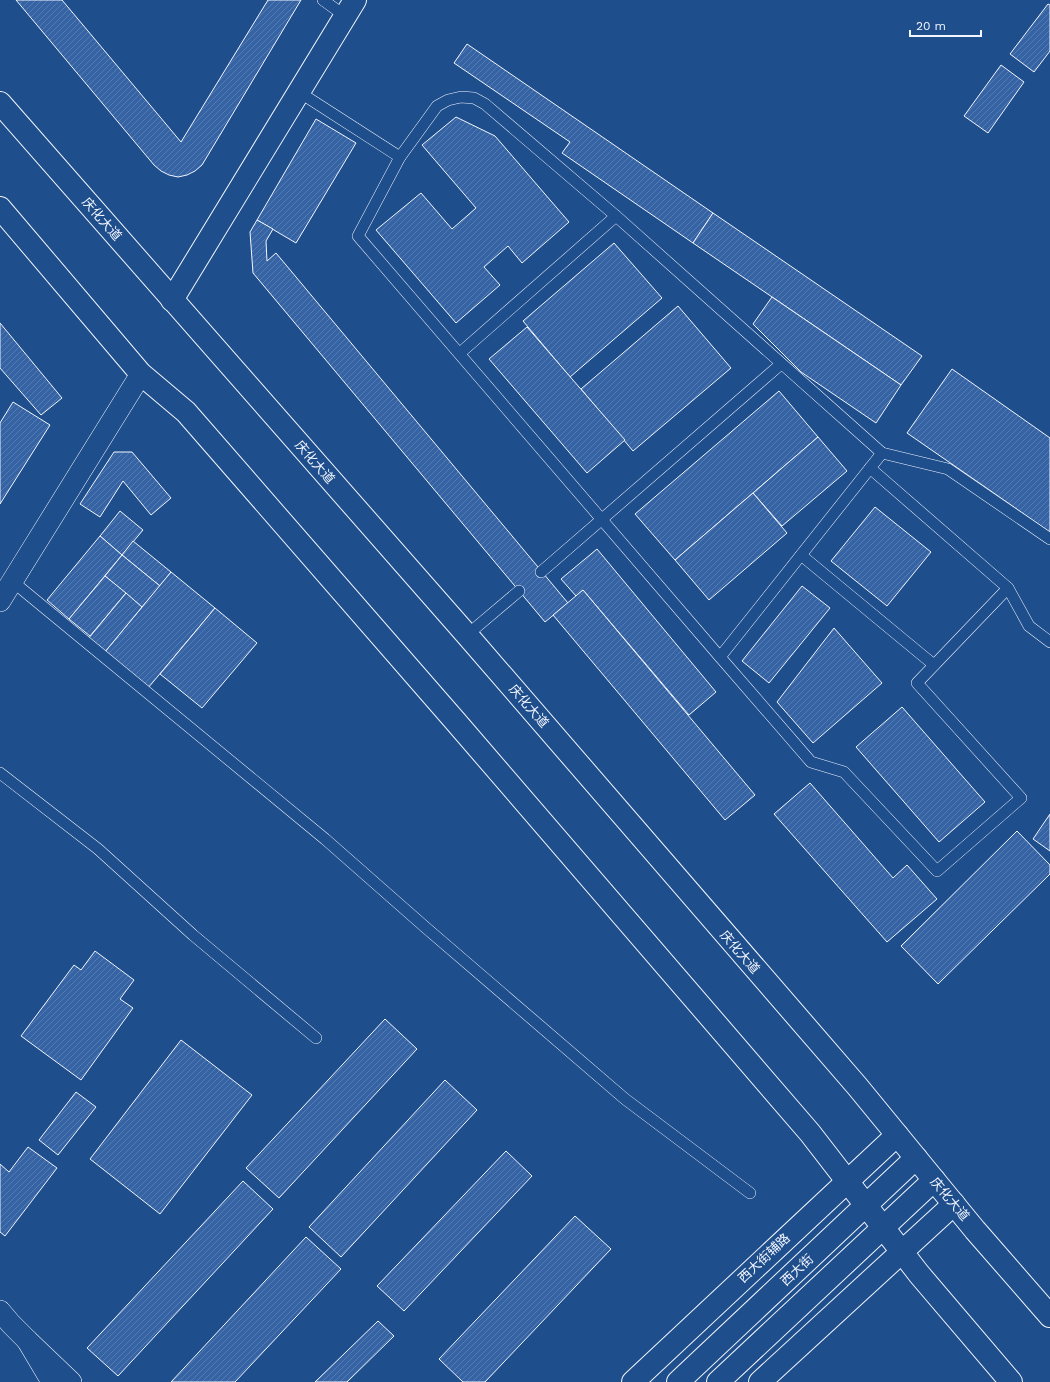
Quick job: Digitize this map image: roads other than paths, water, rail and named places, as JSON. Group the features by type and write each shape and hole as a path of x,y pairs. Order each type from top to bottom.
{"main road":[{"path":"172,300 350,8"},
{"name":"庆化大道","path":"0,103 467,635 852,1080 954,1204 1050,1316"},
{"path":"0,208 140,374 191,418 810,1133 902,1251 1011,1382"},
{"name":"西大街辅路","path":"632,1382 897,1135"},
{"name":"西大街","path":"678,1382 916,1158"},
{"name":"西大街","path":"718,1382 934,1180"},
{"path":"760,1382 954,1204"}],"street":[{"path":"0,601 140,374"},
{"path":"0,1311 10,1324 71,1382"},
{"path":"27,1340 52,1382"}],"lane":[{"path":"323,0 350,8"},
{"path":"299,92 400,158"},
{"path":"1008,588 916,683 1021,798 937,871 844,772 811,762 358,236 400,158 437,106 448,100 461,97 474,98 485,104 616,216 882,454 948,469 1050,539"},
{"path":"460,353 616,216"},
{"path":"541,572 781,364"},
{"path":"720,657 882,454"},
{"path":"870,468 1008,588 1029,626 1050,642"},
{"path":"801,555 934,665"},
{"path":"12,581 325,839 424,927 625,1098 750,1193"},
{"path":"467,635 519,591"},
{"path":"0,773 98,849 192,935 316,1038"}]}
